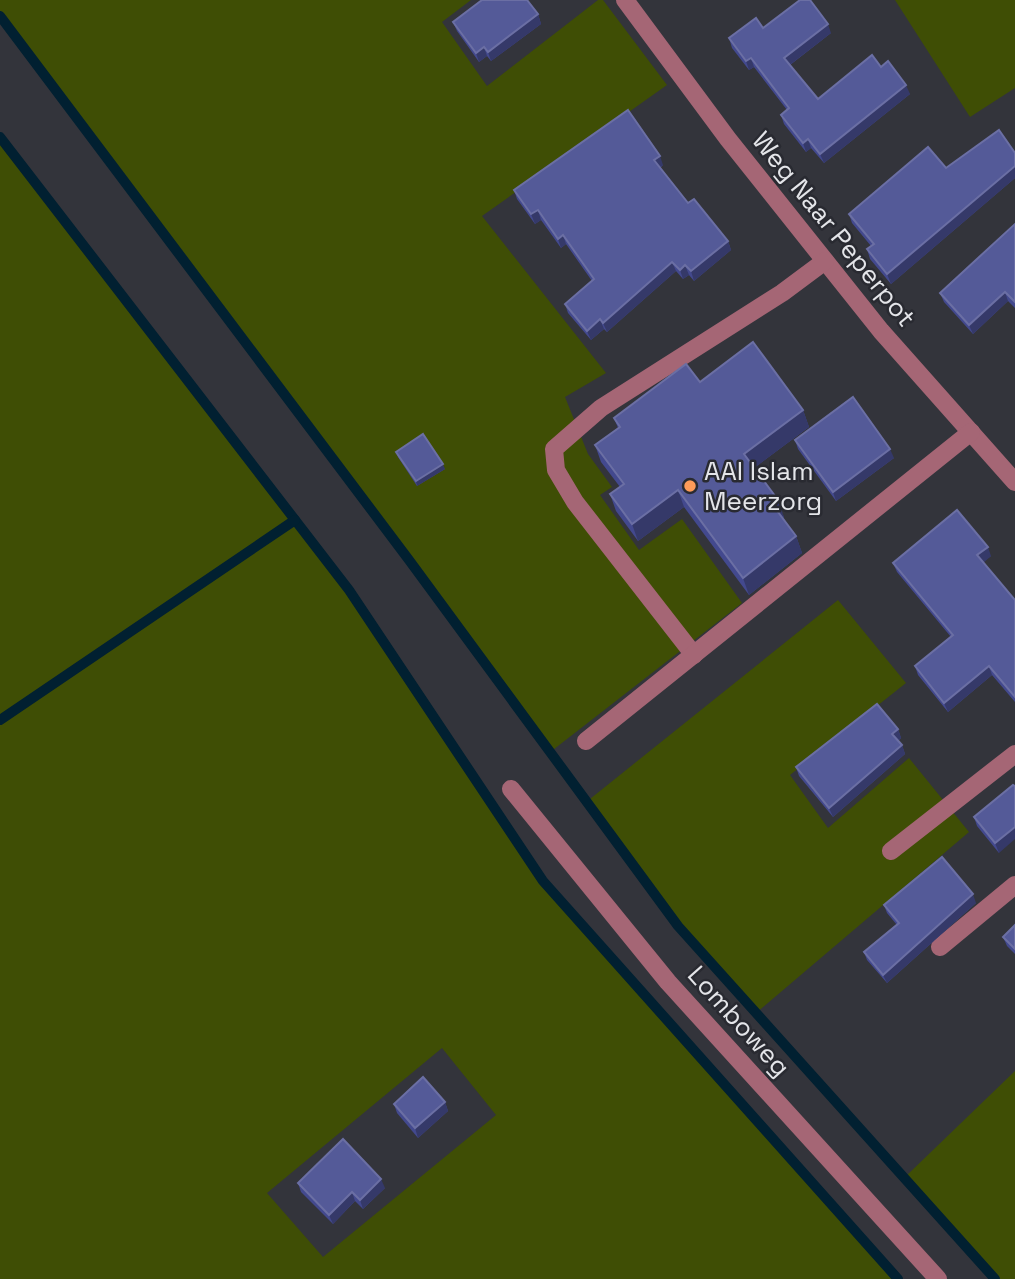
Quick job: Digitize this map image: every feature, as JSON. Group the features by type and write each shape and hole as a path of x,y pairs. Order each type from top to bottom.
{"street":[{"name":"Weg Naar Peperpot","path":"625,0 703,106 881,331 1015,482"},
{"path":"694,655 575,502 556,470 554,449 601,408 782,293 825,261"},
{"path":"586,741 971,432"},
{"path":"891,852 1015,754"},
{"name":"Lomboweg","path":"510,789 668,982 938,1279"},
{"path":"940,947 1015,885"}],"green space":[{"path":"0,0 471,0 442,22 487,86 598,0 603,0 667,85 482,216 606,373 565,397 588,454 612,487 600,495 639,550 682,519 742,603 549,753 409,560 0,16"},
{"path":"895,0 1015,0 1015,88 970,117"},
{"path":"0,137 349,590 543,881 898,1279 0,1279","holes":["442,1048 496,1115 323,1257 267,1193"]},
{"path":"838,600 906,683 790,775 828,828 909,758 969,832 756,1013 678,926 585,803"},
{"path":"1015,1071 1015,1279 995,1279 904,1178"}],"building":[{"path":"482,0 527,0 538,14 488,52 484,47 476,53 453,22"},
{"path":"800,0 810,0 828,24 784,58 818,99 872,55 881,67 888,61 906,85 820,154 808,139 803,143 781,115 789,108 751,58 746,61 729,38 756,18 763,28"},
{"path":"628,110 660,156 654,160 688,203 694,199 728,241 691,271 685,265 680,270 672,262 603,323 600,319 587,331 565,304 594,279 563,235 558,239 538,210 531,214 514,190"},
{"path":"999,130 1015,153 1015,166 887,274 867,249 874,244 849,214 928,147 946,168"},
{"path":"1015,224 1015,302 1005,292 969,325 940,293"},
{"name":"AAI Islam Meerzorg","path":"753,342 803,410 744,454 778,500 772,504 796,536 743,578 678,490 632,524 610,494 624,484 595,445 620,427 614,418 686,364 700,382"},
{"path":"853,397 890,449 833,492 795,440"},
{"path":"423,434 443,464 416,481 396,452"},
{"path":"957,510 988,547 977,555 1015,600 1015,697 989,666 944,703 915,666 953,635 893,563"},
{"path":"877,704 898,729 892,734 902,745 829,808 796,767"},
{"path":"1013,785 1015,827 995,843 974,817"},
{"path":"942,857 973,894 883,975 864,952 899,923 884,905"},
{"path":"1015,925 1015,949 1003,937"},
{"path":"423,1077 445,1102 415,1128 394,1104"},
{"path":"343,1139 381,1179 360,1200 352,1192 329,1215 298,1183"}],"waterway":[{"path":"0,16 409,560 678,926 995,1279"},
{"path":"0,137 349,590 543,881 898,1279"},
{"path":"0,720 295,520"}],"place":[{"name":"AAI Islam Meerzorg","path":"690,486"}]}
